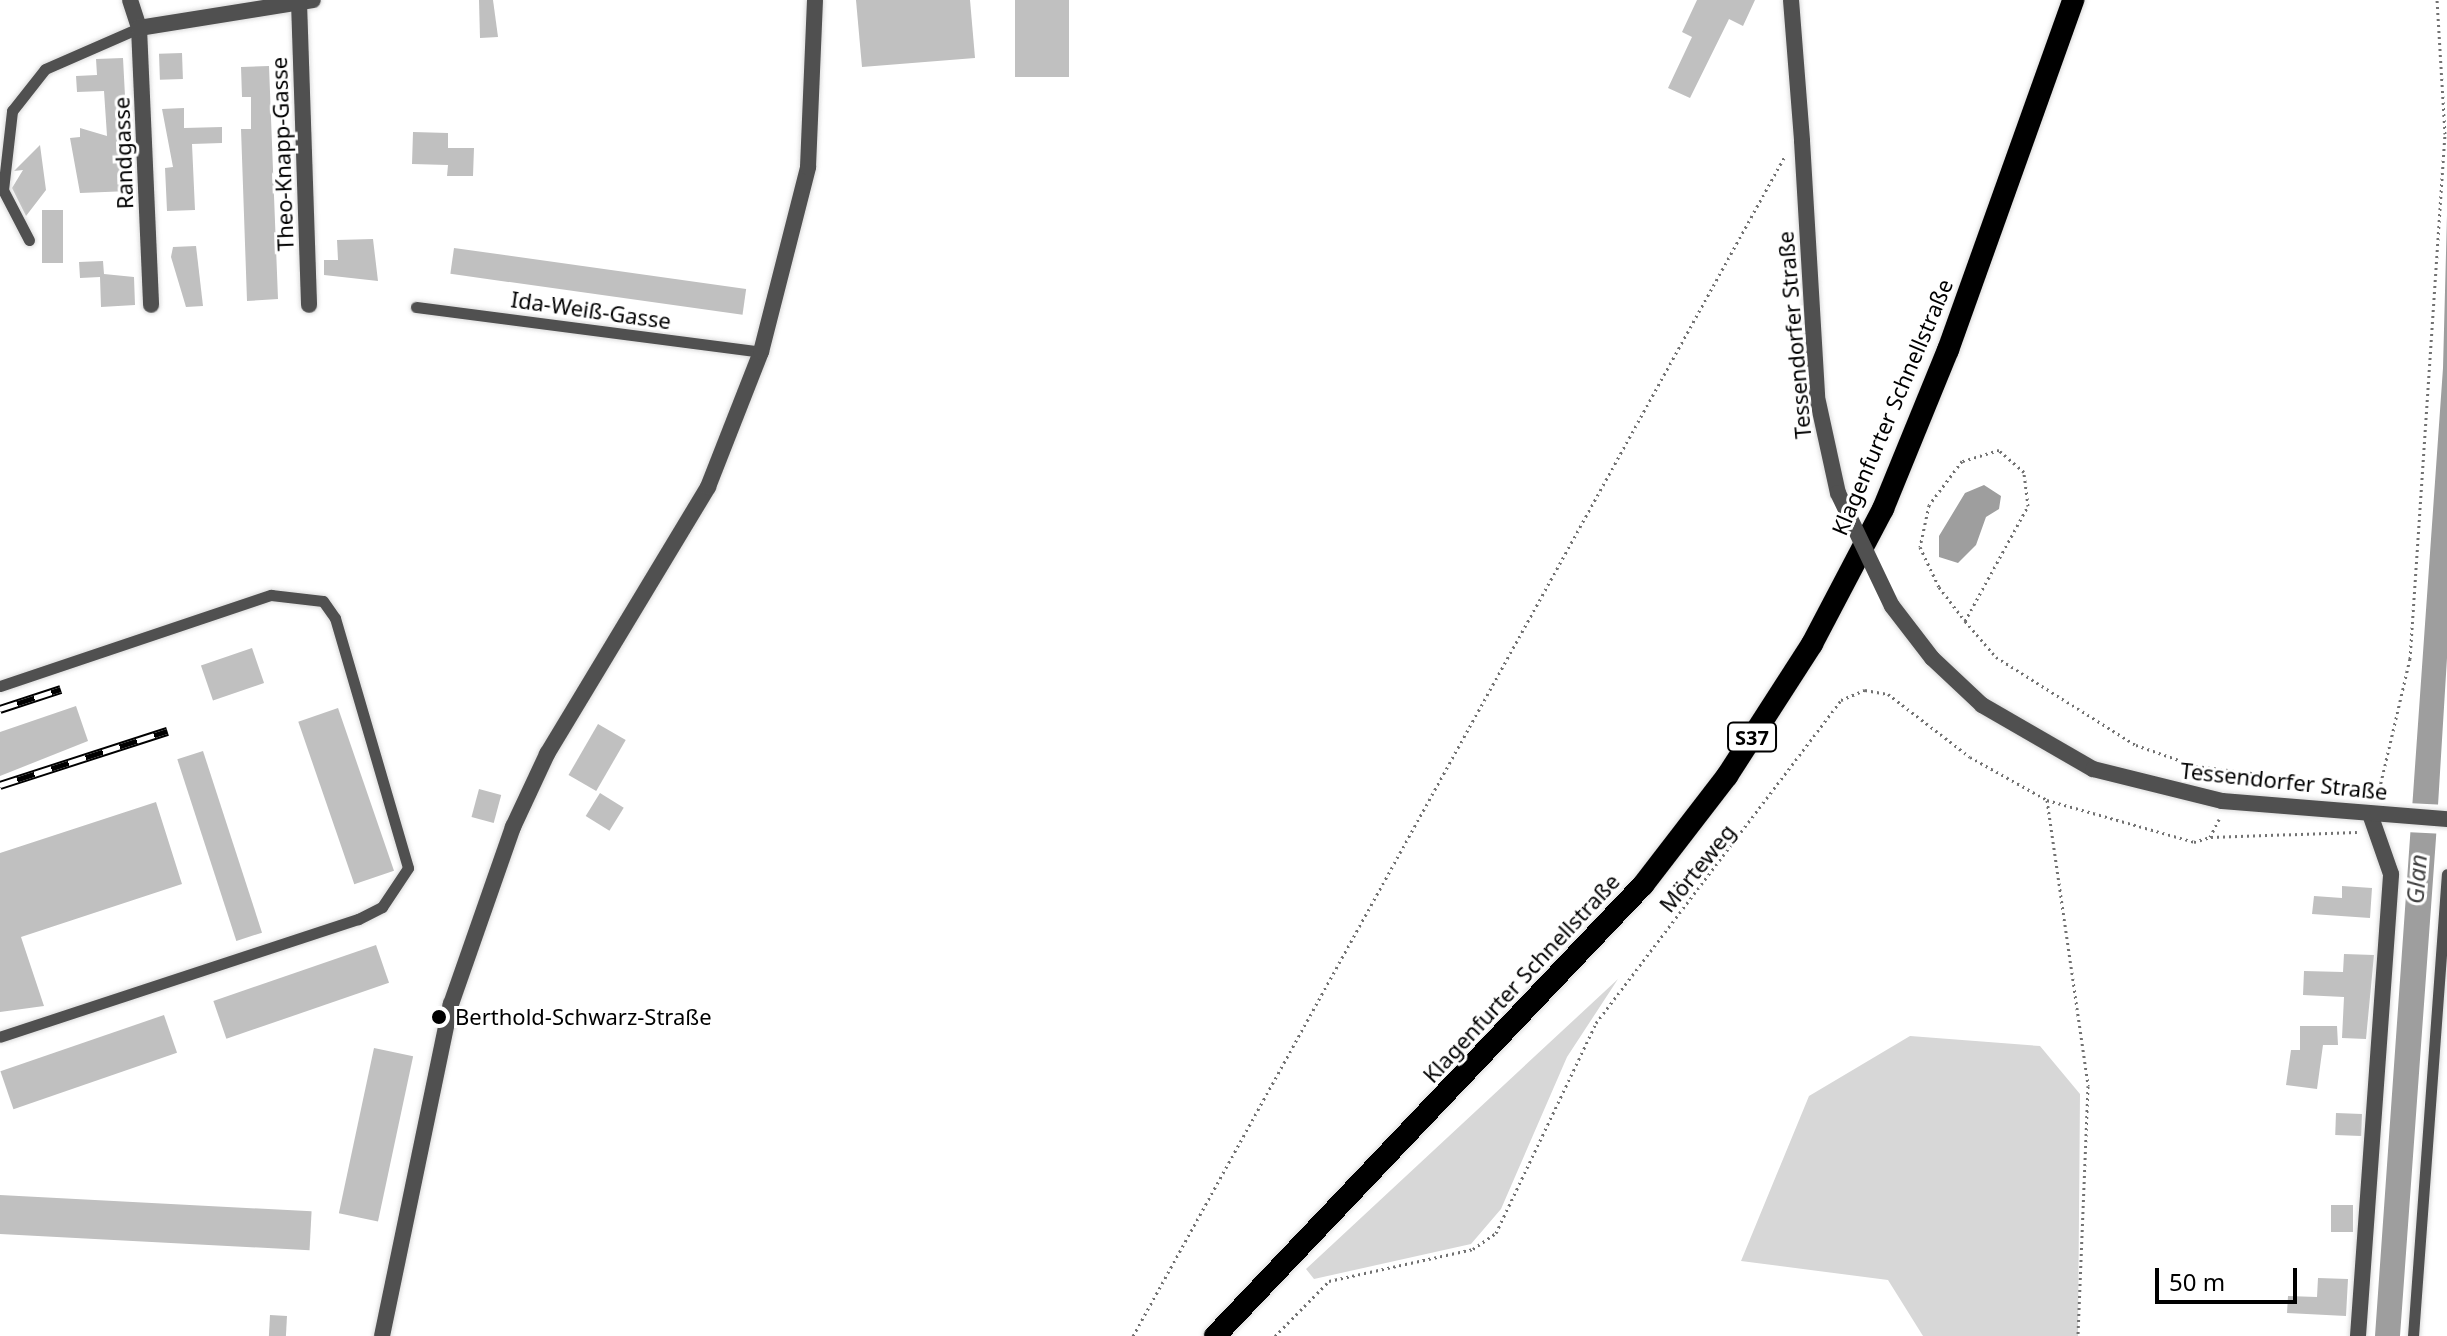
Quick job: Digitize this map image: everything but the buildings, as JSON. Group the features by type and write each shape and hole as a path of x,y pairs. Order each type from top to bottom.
{"highway":[{"name":"Klagenfurter Schnellstraße","path":"1215,1336 1643,885 1727,776 1812,644 1883,509 1948,350 2073,0"}],"street":[{"name":"Randgasse","path":"130,0 139,28 151,305"},
{"path":"382,1336 451,1004 513,827 547,754 708,487 761,352 808,167 815,0"},
{"name":"Tessendorfer Straße","path":"1791,0 1817,397 1838,493 1892,606 1955,682 2052,751 2135,784 2222,801 2447,819"},
{"path":"139,28 306,1"},
{"name":"Theo-Knapp-Gasse","path":"306,1 309,305"},
{"path":"2358,1336 2391,874 2370,814"}],"lane":[{"path":"29,240 3,190 12,111 45,69 139,28"},
{"name":"Ida-Weiß-Gasse","path":"416,307 761,352"},
{"path":"0,686 271,595 323,601 335,618 408,868 382,907 358,919 0,1037"},
{"path":"2413,1336 2447,874"}],"path":[{"path":"2370,814 2380,789 2410,659 2445,134 2437,0"},
{"path":"1133,1336 1757,197 1802,141"},
{"path":"1965,621 2028,506 2024,472 1999,450 1962,461 1929,505 1920,547 1965,621 1996,657 2136,745 2196,766 2380,789"},
{"name":"Mörteweg","path":"1275,1336 1329,1281 1473,1249 1496,1233 1596,1023 1841,700 1865,690 1888,694 1970,757 2047,800 2176,840 2210,837 2353,837 2370,814"},
{"path":"2047,800 2088,1086 2078,1336"},
{"path":"2210,837 2222,801"}],"shaded area":[{"path":"1618,979 1567,1057 1501,1209 1471,1244 1314,1279 1306,1269"},
{"path":"1910,1036 2040,1046 2080,1094 2078,1336 1923,1336 1888,1280 1741,1261 1809,1096"}],"water":[{"name":"Glan","path":"2447,215 2447,658 2436,838 2400,1336 2375,1336 2443,368"},
{"path":"1984,485 2001,496 1999,509 1986,517 1976,545 1958,563 1939,557 1939,536 1965,493"}],"pier":[{"path":"2407,803 2442,805 2440,834 2405,832"}],"railway":[{"path":"0,709 61,689"},
{"path":"0,785 167,731"}],"place":[{"name":"Berthold-Schwarz-Straße","path":"439,1017"}]}
